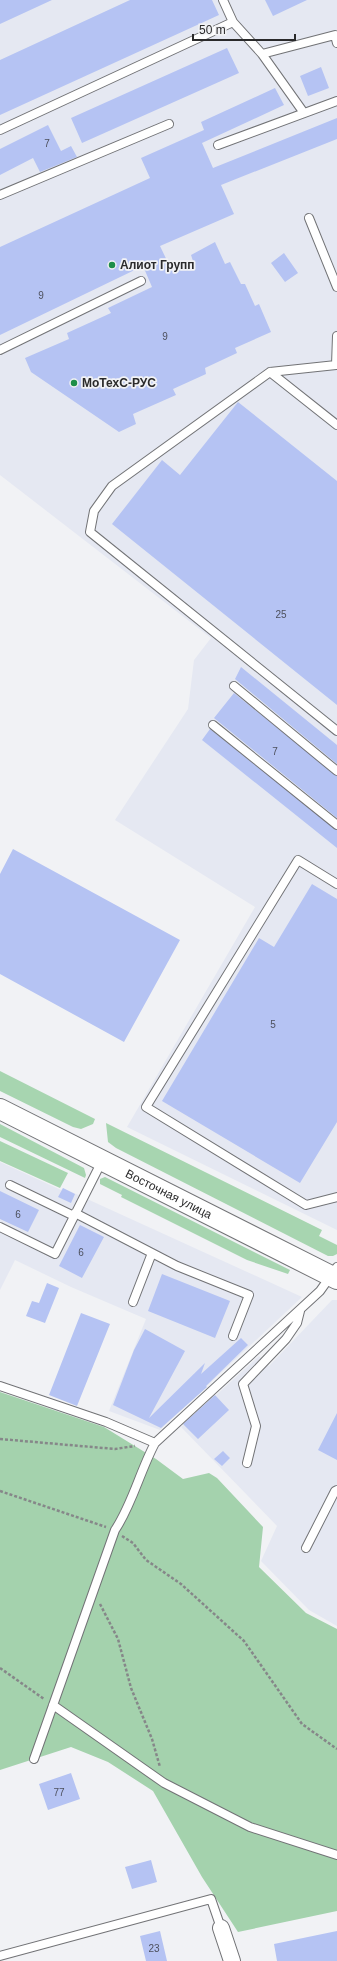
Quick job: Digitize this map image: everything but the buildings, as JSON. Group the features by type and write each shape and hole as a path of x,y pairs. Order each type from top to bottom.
{"street":[{"name":"Восточная улица","path":"0,1109 335,1274"},
{"path":"222,1928 232,1961"}],"lane":[{"path":"223,0 233,22 262,54 304,113"},
{"path":"0,130 233,22"},
{"path":"262,54 335,35 337,43"},
{"path":"218,145 337,101"},
{"path":"0,196 170,124"},
{"path":"309,218 337,287"},
{"path":"0,350 141,281"},
{"path":"337,336 336,365 270,372 112,486 94,511 90,532 337,731"},
{"path":"270,372 337,425"},
{"path":"234,686 337,771"},
{"path":"213,724 337,825"},
{"path":"337,884 298,860 146,1107 306,1205 337,1197"},
{"path":"0,1227 55,1254 102,1160"},
{"path":"10,1186 75,1215 177,1266 249,1295 233,1336"},
{"path":"133,1302 152,1253"},
{"path":"34,1759 115,1530 123,1518 145,1461 155,1443 300,1310 335,1274"},
{"path":"247,1463 256,1426 243,1384 286,1340 298,1323 300,1310"},
{"path":"0,1386 106,1422 155,1443"},
{"path":"306,1548 335,1491 337,1490"},
{"path":"53,1705 164,1784 250,1827 337,1855"},
{"path":"0,1956 211,1899 222,1928"}],"path":[{"path":"0,1439 115,1449 155,1443"},
{"path":"0,1491 115,1530 133,1543 146,1560 181,1584 244,1641 302,1724 337,1749"},
{"path":"93,1591 118,1639 131,1688 152,1739 164,1784"},
{"path":"0,1668 53,1705"}],"shaded area":[{"path":"0,0 337,0 337,1230 127,1127 255,907 115,820 188,709 194,660 211,638 0,475"},
{"path":"0,1162 61,1190 63,1188 302,1297 160,1430 109,1411 146,1319 71,1287 15,1260 0,1290"},
{"path":"332,1300 337,1300 337,1626 309,1610 261,1561 277,1526 181,1427 259,1356 269,1366"}],"green space":[{"path":"0,1071 95,1119 93,1124 81,1129 73,1127 0,1091"},
{"path":"106,1123 322,1230 319,1236 337,1245 337,1254 328,1256 116,1148 108,1142"},
{"path":"0,1124 84,1168 86,1175 85,1178 0,1137"},
{"path":"0,1141 68,1173 60,1188 0,1161"},
{"path":"105,1177 290,1270 288,1274 247,1260 121,1197 122,1195 100,1184 100,1179"},
{"path":"0,1392 104,1427 156,1459 183,1479 209,1473 217,1478 263,1527 259,1567 306,1613 337,1629 337,1911 238,1932 202,1877 153,1791 108,1762 71,1747 0,1770"}],"place":[{"name":"Алиот Групп","path":"112,265"},
{"name":"МоТехС-РУС","path":"74,383"}]}
